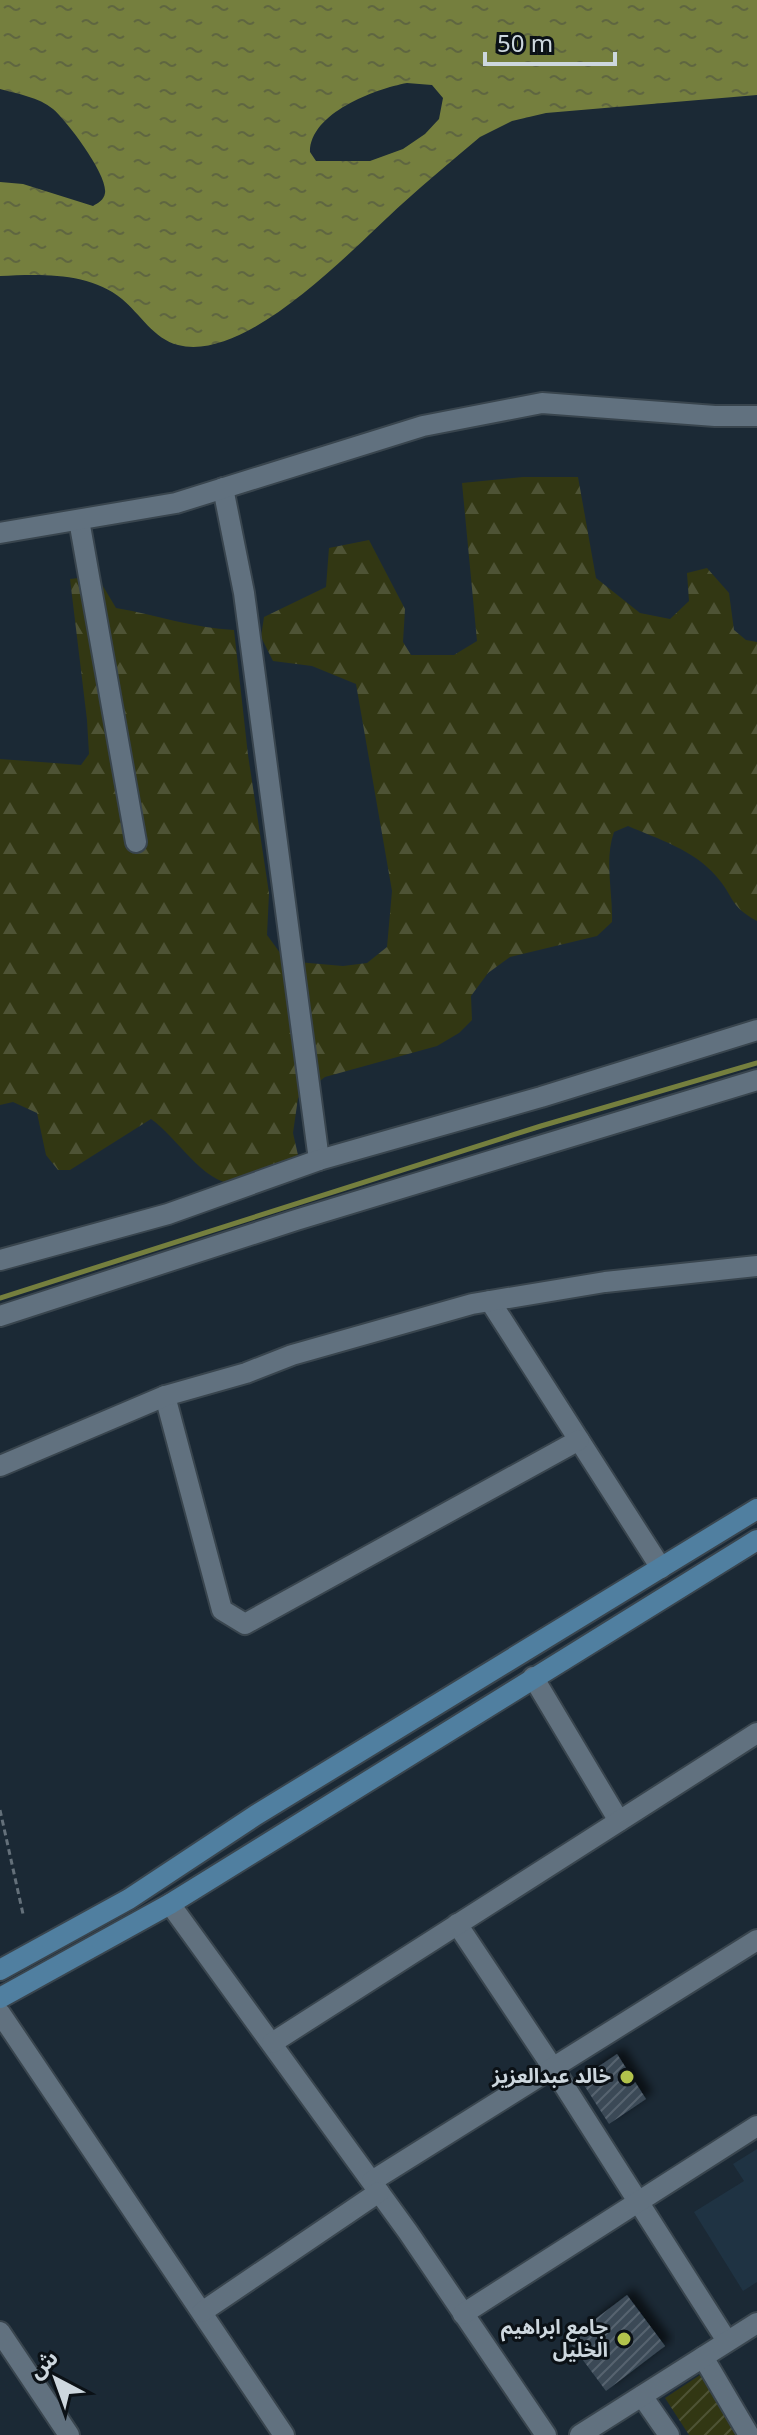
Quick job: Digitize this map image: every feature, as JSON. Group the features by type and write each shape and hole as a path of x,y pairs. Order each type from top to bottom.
{"main road":[{"path":"0,1970 129,1899 256,1815 757,1509"},
{"path":"0,1998 170,1904 757,1540"}],"street":[{"path":"0,533 176,503 423,426 542,403 715,416 757,416"},
{"path":"223,488 244,593 319,1160"},
{"path":"79,520 136,842"},
{"path":"0,1260 168,1214 319,1160 541,1097 757,1030"},
{"path":"0,1316 296,1220 757,1080"},
{"path":"0,1466 165,1396 246,1373 292,1355 472,1304 605,1282 757,1266"},
{"path":"490,1301 661,1568"},
{"path":"165,1396 222,1610 245,1624 579,1440"},
{"path":"533,1677 619,1821"},
{"path":"272,2043 757,1733"},
{"path":"170,1904 375,2186 546,2435"},
{"path":"457,1924 727,2341"},
{"path":"202,2312 375,2186 553,2068 757,1940"},
{"path":"0,2013 281,2434"},
{"path":"463,2314 757,2126"},
{"path":"580,2435 757,2323"},
{"path":"0,2332 69,2435"},
{"path":"703,2357 749,2435"},
{"path":"642,2396 669,2435"}],"path":[{"path":"0,1810 23,1914"}],"shaded area":[{"path":"757,2149 757,2282 743,2291 694,2212 744,2181 733,2164"}],"green space":[{"path":"523,477 578,477 596,578 640,613 670,619 689,601 687,573 707,568 729,593 734,630 746,640 757,642 757,921 736,905 722,883 697,859 628,826 614,832 611,843 612,922 597,936 510,957 488,973 471,996 472,1020 459,1033 437,1046 325,1077 298,1098 293,1133 300,1164 249,1182 223,1182 211,1176 151,1119 70,1170 58,1170 46,1155 37,1113 13,1102 0,1105 0,759 81,765 89,754 70,579 97,576 116,608 234,630 248,755 269,893 267,935 286,961 343,966 367,963 387,947 392,891 356,684 312,666 273,661 261,637 264,617 326,587 329,548 369,540 405,609 403,642 411,655 454,655 477,641 462,483"},
{"path":"700,2375 738,2435 689,2435 665,2398"}],"water":[{"path":"0,0 757,0 757,95 546,113 512,121 480,137 328,272 267,320 236,337 206,346 169,342 154,332 122,299 95,284 48,275 0,276 0,182 23,184 93,206 105,193 94,162 53,109 35,99 0,89","holes":["407,83 432,85 443,98 439,119 425,134 403,149 370,161 316,161 310,152 313,138 321,126 346,105 394,86"]}],"building":[{"path":"617,2054 646,2099 609,2124 580,2079"},
{"path":"627,2295 665,2346 606,2391 568,2340"}],"waterway":[{"path":"0,1298 541,1126 757,1063"}],"place":[{"name":"خالد عبدالعزيز","path":"627,2077"},
{"name":"جامع ابراهيم الخليل","path":"624,2339"}]}
